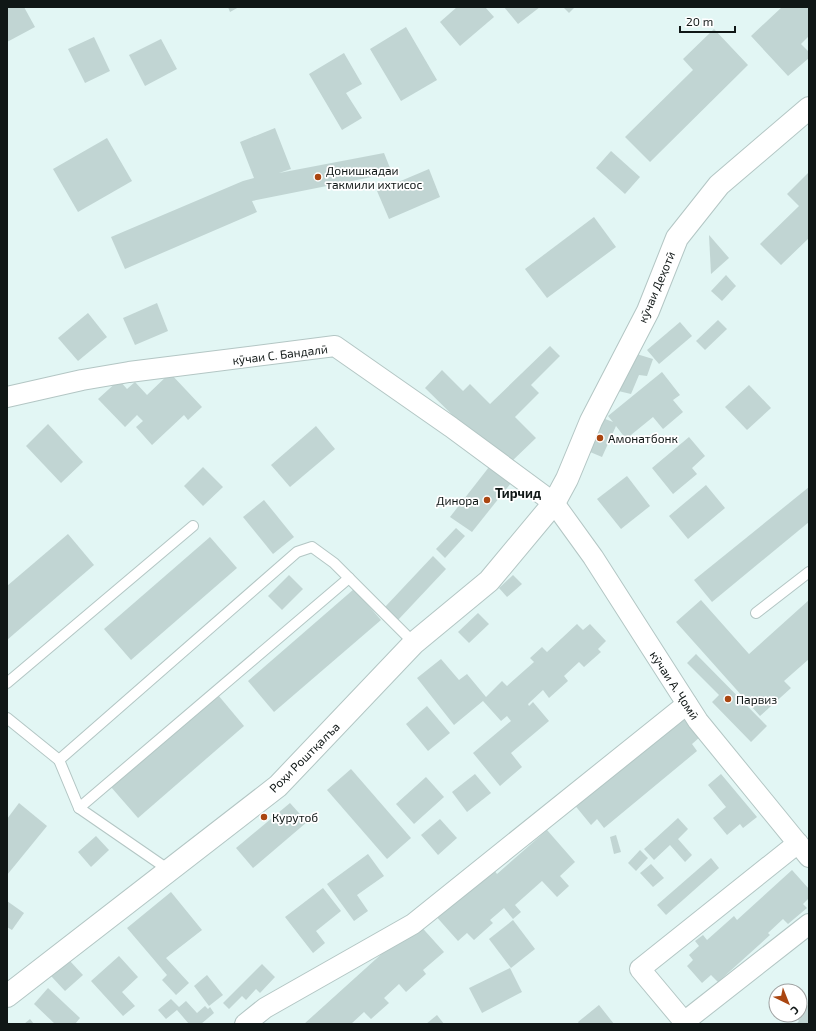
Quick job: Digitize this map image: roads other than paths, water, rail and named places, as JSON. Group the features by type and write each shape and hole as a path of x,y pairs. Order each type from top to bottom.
{"main road":[{"name":"кӯчаи Деҳотӣ","path":"554,503 568,479 591,421 648,311 677,238 719,185 809,108"},
{"name":"Роҳи Роштқалъа","path":"7,996 278,786 414,643 489,581 554,503"}],"street":[{"name":"кӯчаи С. Бандалӣ","path":"7,397 82,380 129,372 335,346 452,427 554,503"},
{"name":"кӯчаи А. Ҷомӣ","path":"554,503 593,557 698,721 803,850"},
{"path":"246,1024 265,1008 413,924 687,704"},
{"path":"803,850 640,970 685,1023 809,924"}],"lane":[{"path":"7,683 193,526"},
{"path":"59,760 297,552 312,547 334,562 414,643"},
{"path":"756,613 809,572"},
{"path":"80,808 349,578"},
{"path":"7,718 59,760 80,808 169,870"}],"place":[{"name":"Донишкадаи такмили ихтисос","path":"318,177"},
{"name":"Амонатбонк","path":"600,438"},
{"name":"Динора","path":"487,500"},
{"name":"Парвиз","path":"728,699"},
{"name":"Курутоб","path":"264,817"}],"district":[{"name":"Тирчид","path":"518,493"}]}
